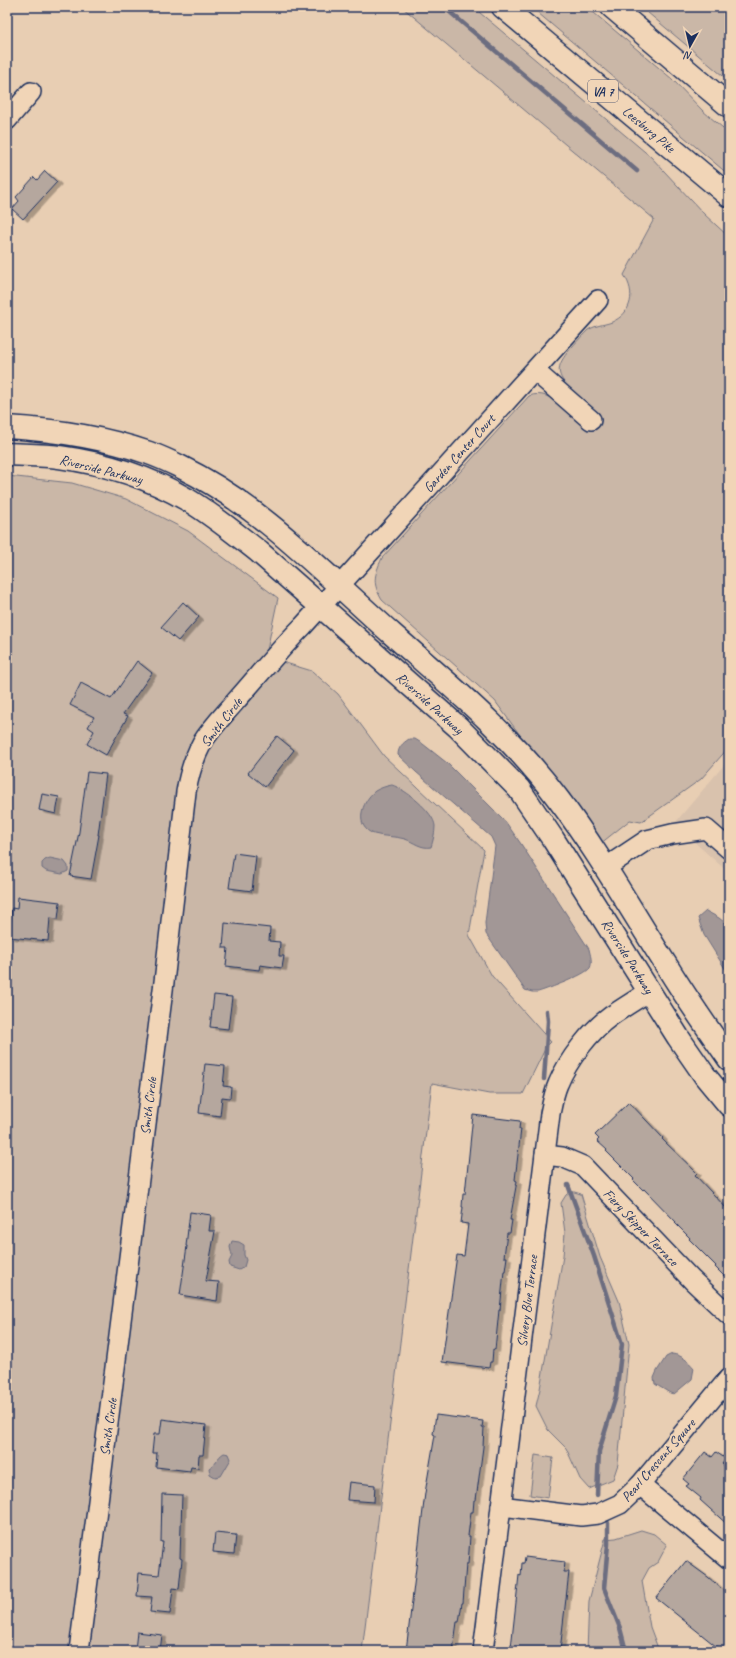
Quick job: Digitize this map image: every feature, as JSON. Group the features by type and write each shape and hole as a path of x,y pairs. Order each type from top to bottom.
{"main road":[{"name":"Leesburg Pike","path":"503,7 729,196"},
{"path":"612,7 729,106"},
{"name":"Riverside Parkway","path":"7,427 83,435 111,441 152,454 210,482 240,501 274,527 467,700 508,739 559,800 605,868 668,969 729,1060"},
{"name":"Riverside Parkway","path":"7,454 58,457 86,462 122,472 153,483 187,500 226,526 259,552 458,727 519,789 553,839 678,1037 705,1076 729,1105"}],"street":[{"path":"7,120 31,92"},
{"name":"Garden Center Court","path":"321,606 598,300"},
{"path":"535,371 591,420"},
{"name":"Smith Circle","path":"79,1651 189,776 203,741 282,648 321,606"},
{"path":"605,868 647,840 672,834 706,829 729,849"},
{"name":"Silvery Blue Terrace","path":"483,1651 550,1114 557,1085 564,1070 588,1038 610,1016 650,991"},
{"name":"Fiery Skipper Terrace","path":"545,1155 562,1157 583,1166 692,1280 729,1315"},
{"name":"Pearl Crescent Square","path":"501,1506 581,1516 598,1514 620,1504 640,1485 729,1378"},
{"path":"640,1485 729,1559"}],"shaded area":[{"path":"402,7 473,7 651,157 704,214 729,237 729,747 701,779 641,822 630,820 600,844 495,701 382,600 375,584 375,579 382,558 529,396 538,394 554,400 588,431 593,411 562,380 559,372 560,364 574,344 588,330 612,322 619,318 628,308 631,295 628,282 624,275 654,219"},
{"path":"531,7 587,7 672,79 703,111 729,133 729,175"},
{"path":"641,7 729,7 729,81"},
{"path":"7,476 72,483 126,499 188,531 278,598 267,650 279,661 312,671 338,694 384,756 484,850 469,935 492,976 551,1042 546,1047 523,1094 489,1094 432,1083 362,1651 7,1651"},
{"path":"409,739 415,739 423,744 447,763 505,821 589,949 591,963 590,968 587,971 566,982 538,992 525,990 486,934 485,923 495,846 491,837 398,755 401,746"},
{"path":"729,759 729,873 674,824"},
{"path":"392,785 398,787 411,796 430,814 435,826 431,847 421,846 401,838 374,834 368,831 364,826 362,814 366,801 375,791"},
{"path":"50,858 64,861 68,866 68,871 62,874 46,871 42,868 42,863"},
{"path":"706,911 719,918 729,926 729,975 704,935 698,918"},
{"path":"571,1191 581,1194 600,1257 619,1301 629,1344 618,1464 613,1479 589,1489 580,1479 566,1448 548,1430 536,1406 563,1256 565,1233 561,1203 566,1195"},
{"path":"232,1241 239,1242 244,1245 244,1255 246,1260 244,1267 239,1270 230,1267 229,1262 232,1256 230,1247"},
{"path":"672,1354 684,1359 694,1368 692,1379 674,1394 655,1384 654,1378 666,1357"},
{"path":"224,1453 229,1454 231,1459 221,1476 215,1477 210,1474 209,1468"},
{"path":"535,1455 553,1458 548,1498 530,1495"},
{"path":"641,1530 654,1534 667,1545 658,1562 649,1568 642,1581 650,1627 659,1651 587,1651 589,1601 605,1539 616,1538"}],"building":[{"path":"45,171 57,182 23,219 12,209 19,201 16,197 34,177 37,180"},
{"path":"183,602 199,617 178,641 161,627"},
{"path":"137,661 152,673 123,714 128,716 106,755 87,744 94,731 88,727 94,717 70,705 81,683 111,699"},
{"path":"277,736 294,750 265,787 248,773"},
{"path":"87,772 106,774 99,835 91,879 70,876 79,832"},
{"path":"42,794 59,797 56,814 39,810"},
{"path":"234,853 256,856 252,891 229,888"},
{"path":"18,897 60,902 58,919 50,918 48,941 9,937 12,908 17,909"},
{"path":"225,923 270,928 269,941 280,942 279,956 284,956 282,968 260,965 259,970 226,966 228,948 223,948"},
{"path":"214,995 232,997 228,1029 210,1027"},
{"path":"205,1064 225,1066 223,1086 231,1087 230,1098 222,1097 220,1116 199,1113"},
{"path":"629,1102 663,1138 662,1139 697,1173 695,1175 729,1211 729,1281 689,1239 690,1238 675,1223 676,1222 644,1189 643,1190 633,1180 634,1179 597,1141 599,1139 595,1135"},
{"path":"473,1115 520,1121 519,1129 521,1129 515,1180 517,1181 510,1220 512,1220 510,1233 507,1233 504,1257 507,1257 495,1350 493,1349 492,1362 490,1362 489,1368 442,1362 457,1255 464,1256 468,1224 461,1223 462,1207 463,1194 465,1194"},
{"path":"190,1212 211,1215 209,1231 215,1231 206,1281 219,1282 217,1301 180,1295"},
{"path":"436,1415 483,1421 483,1447 476,1500 474,1500 473,1512 471,1512 468,1536 470,1536 468,1564 466,1564 463,1603 459,1622 457,1622 453,1651 406,1651 425,1493 435,1435 433,1434"},
{"path":"162,1419 206,1425 203,1455 199,1455 198,1468 191,1467 190,1471 156,1467 157,1453 152,1453 154,1434 160,1434"},
{"path":"705,1452 712,1457 716,1452 726,1459 722,1464 729,1469 729,1526 700,1500 701,1498 686,1486 689,1484 683,1479"},
{"path":"349,1482 375,1485 374,1502 347,1500"},
{"path":"162,1494 182,1495 180,1558 182,1559 179,1589 173,1588 170,1614 150,1612 152,1597 137,1596 139,1573 159,1575 163,1542 161,1542"},
{"path":"215,1533 236,1535 234,1554 213,1552"},
{"path":"525,1557 565,1562 564,1572 569,1572 560,1651 513,1651 511,1648 519,1575 521,1576 522,1563 524,1563"},
{"path":"686,1561 729,1595 729,1651 722,1651 656,1598"},
{"path":"137,1632 162,1635 160,1651 135,1650"}],"waterway":[{"path":"444,7 637,171"},
{"path":"544,1079 548,1021 547,1011"},
{"path":"568,1185 594,1256 622,1344 616,1396 599,1451 597,1495"},
{"path":"608,1523 608,1544 604,1588 620,1628 626,1651"}]}
